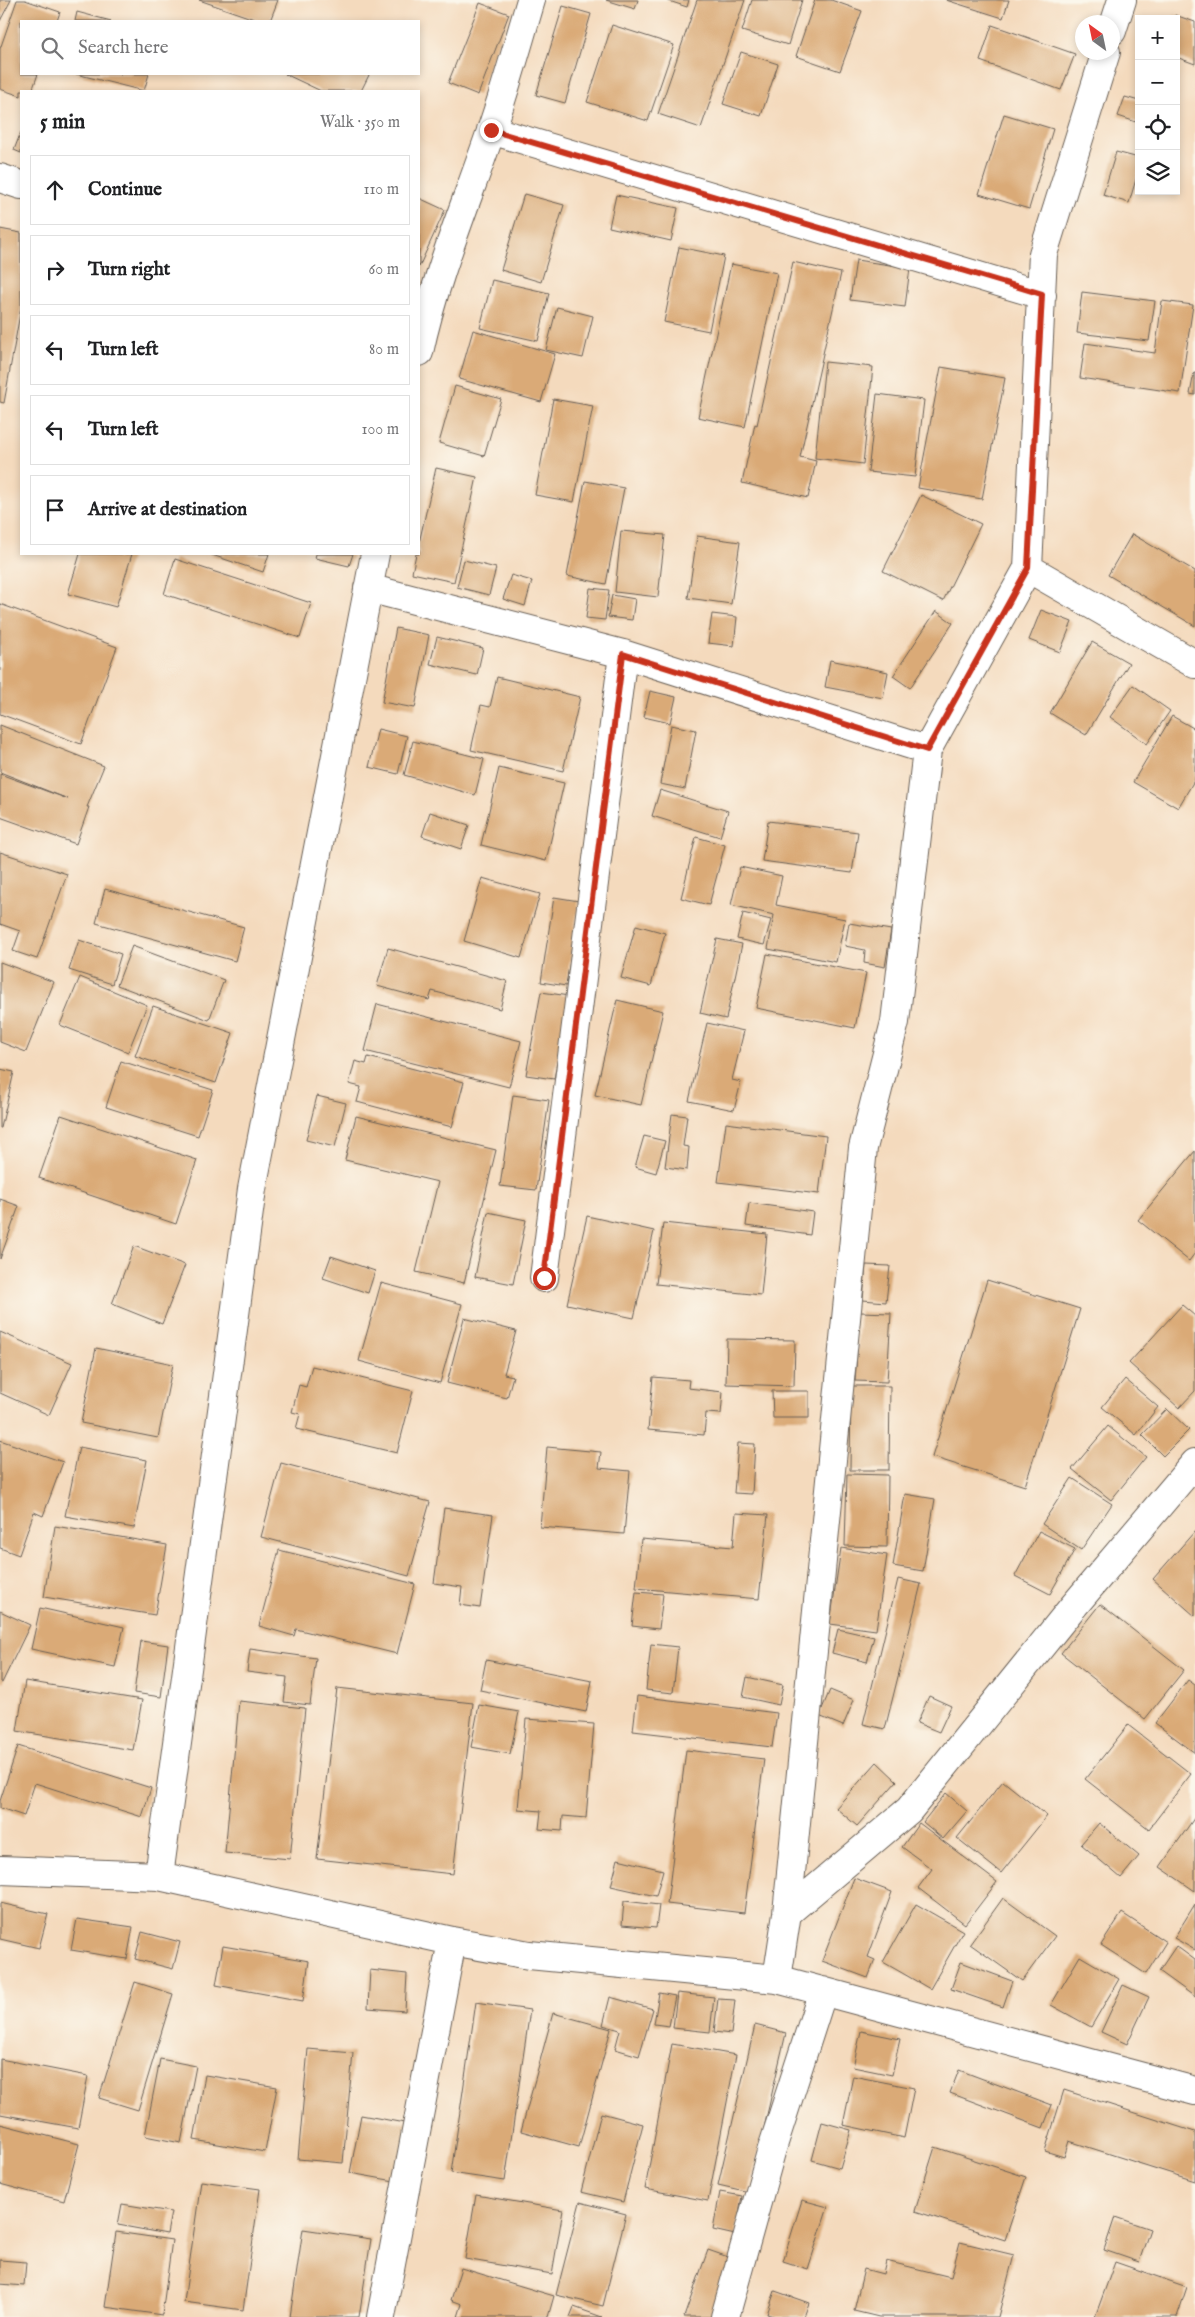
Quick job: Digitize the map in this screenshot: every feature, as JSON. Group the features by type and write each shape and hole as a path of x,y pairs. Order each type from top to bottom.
{"street":[{"path":"420,336 491,130 531,0"},
{"path":"1117,15 1122,0"},
{"path":"777,1980 787,1913 864,1148 895,1022 927,750 1028,568 1043,254 1104,60"},
{"path":"491,130 1042,294"},
{"path":"0,178 20,185"},
{"path":"158,1876 252,1189 375,555"},
{"path":"1028,568 1195,664"},
{"path":"368,588 623,654 927,750"},
{"path":"544,1278 623,654"},
{"path":"787,1913 909,1810 1072,1608 1195,1462"},
{"path":"0,1870 158,1876 452,1941 529,1955 777,1980 1195,2091"},
{"path":"382,2317 452,1941"},
{"path":"724,2317 771,2152 823,1991"}],"building":[{"path":"0,0 11,0 0,21"},
{"path":"17,0 25,0 60,12 57,20 20,20 20,75 38,75 32,90 20,90 20,96 0,89 0,49"},
{"path":"199,0 278,0 270,20 257,20"},
{"path":"606,0 638,0 635,9"},
{"path":"666,0 689,0 687,7"},
{"path":"697,0 745,0 701,128 658,114"},
{"path":"752,0 802,0 788,45 742,31"},
{"path":"815,0 831,0 862,11 840,71 796,56"},
{"path":"946,0 1009,0 1003,18"},
{"path":"480,3 509,14 478,95 448,83"},
{"path":"563,6 591,14 565,103 536,95"},
{"path":"77,12 107,20 75,20"},
{"path":"1180,17 1195,22 1195,64 1180,58"},
{"path":"612,25 674,45 648,121 587,102"},
{"path":"992,25 1075,54 1061,90 980,61"},
{"path":"741,52 778,64 761,116 723,104"},
{"path":"80,75 149,75 144,90"},
{"path":"287,75 369,75 362,90 319,90"},
{"path":"1125,97 1135,100 1135,122 1118,116"},
{"path":"1004,114 1053,129 1029,209 979,194"},
{"path":"20,135 20,153 14,150"},
{"path":"1116,152 1135,157 1135,183 1129,203 1103,195"},
{"path":"524,194 564,205 541,282 501,270"},
{"path":"616,195 678,208 671,241 609,227"},
{"path":"420,198 445,210 420,265"},
{"path":"0,229 20,233 20,314 4,403 0,402"},
{"path":"679,247 724,256 709,331 664,322"},
{"path":"856,260 910,268 905,307 850,300"},
{"path":"793,262 841,273 800,457 816,461 808,498 742,483 755,424 757,425"},
{"path":"731,264 777,273 745,427 698,417"},
{"path":"492,280 549,293 538,341 480,328"},
{"path":"1082,292 1155,301 1149,341 1077,333"},
{"path":"1162,301 1193,305 1180,393 1080,378 1085,343 1155,353"},
{"path":"557,307 593,316 583,358 546,350"},
{"path":"473,330 555,354 541,402 459,379"},
{"path":"825,362 873,367 863,464 815,458"},
{"path":"941,367 1005,378 982,499 918,488"},
{"path":"1195,373 1195,395 1190,394"},
{"path":"455,386 501,399 484,456 439,443"},
{"path":"877,394 924,400 915,477 868,472"},
{"path":"553,399 593,406 574,502 535,495"},
{"path":"436,468 477,477 454,582 412,573 416,555 420,555 420,539"},
{"path":"585,481 624,488 606,584 567,576"},
{"path":"921,495 981,524 943,601 883,571"},
{"path":"621,531 665,535 658,597 615,592"},
{"path":"1132,534 1195,571 1195,626 1108,575"},
{"path":"697,536 740,542 731,604 688,598"},
{"path":"80,555 132,555 116,607 68,594"},
{"path":"212,555 269,555 263,572"},
{"path":"316,555 353,555 349,566 315,558"},
{"path":"175,559 311,603 300,638 164,594"},
{"path":"464,560 496,568 489,595 457,587"},
{"path":"511,575 532,581 525,606 503,599"},
{"path":"590,588 609,590 605,620 586,618"},
{"path":"612,595 635,599 632,620 608,617"},
{"path":"0,604 117,647 81,744 0,714"},
{"path":"1041,610 1072,622 1060,652 1029,640"},
{"path":"936,611 953,623 910,688 893,676"},
{"path":"712,614 737,617 734,646 708,643"},
{"path":"396,628 429,635 415,708 382,702"},
{"path":"437,637 483,648 477,675 430,664"},
{"path":"1092,642 1129,663 1086,735 1050,713"},
{"path":"830,660 888,672 883,698 825,687"},
{"path":"497,677 580,697 563,771 471,750 481,705 490,707"},
{"path":"1133,685 1170,711 1147,744 1110,717"},
{"path":"650,691 676,697 670,723 644,717"},
{"path":"1172,716 1195,729 1195,779 1178,808 1133,782"},
{"path":"0,725 104,766 87,807 89,807 76,844 0,817 0,774 68,799 0,772"},
{"path":"671,725 696,730 685,789 660,784"},
{"path":"378,729 407,736 398,774 369,767"},
{"path":"413,741 484,759 475,795 404,775"},
{"path":"499,768 564,783 546,861 481,845"},
{"path":"660,790 728,811 720,837 652,816"},
{"path":"430,812 469,825 461,849 422,836"},
{"path":"768,821 858,832 852,873 762,861"},
{"path":"696,837 725,845 709,905 681,898"},
{"path":"0,852 67,874 37,959 13,951 20,931 0,924"},
{"path":"740,867 782,876 776,905 845,919 836,962 768,949 774,915 731,905"},
{"path":"482,878 540,894 521,958 464,941"},
{"path":"105,889 244,927 235,961 96,923"},
{"path":"554,897 579,901 566,986 541,982"},
{"path":"743,913 771,920 764,945 737,939"},
{"path":"849,923 891,930 885,967 864,963 865,950 845,946"},
{"path":"636,925 665,933 651,986 621,978"},
{"path":"717,939 742,944 726,1019 700,1013"},
{"path":"79,940 121,954 112,984 69,970"},
{"path":"132,946 224,980 209,1020 117,985"},
{"path":"388,948 507,981 500,1009 432,991 429,1000 377,986"},
{"path":"767,954 866,973 855,1028 756,1008"},
{"path":"0,962 54,982 26,1052 0,1042"},
{"path":"80,977 147,1005 128,1052 60,1025"},
{"path":"541,992 569,996 554,1079 526,1075"},
{"path":"617,1000 663,1011 641,1105 595,1095"},
{"path":"377,1004 521,1041 509,1087 365,1051"},
{"path":"153,1006 233,1033 216,1083 135,1056"},
{"path":"707,1023 744,1031 732,1080 741,1082 734,1110 689,1101"},
{"path":"368,1057 464,1082 452,1127 357,1102 361,1087 349,1084 355,1061 366,1064"},
{"path":"121,1061 213,1090 198,1136 106,1107"},
{"path":"0,1069 14,1072 1,1128 0,1128"},
{"path":"513,1095 549,1100 536,1190 500,1186"},
{"path":"317,1096 346,1103 335,1147 306,1140"},
{"path":"672,1114 687,1116 683,1146 689,1147 687,1170 665,1167"},
{"path":"61,1115 197,1160 176,1224 39,1178"},
{"path":"356,1116 496,1150 464,1283 416,1272 438,1182 345,1160"},
{"path":"726,1123 826,1136 819,1194 718,1182"},
{"path":"644,1136 665,1141 656,1173 635,1167"},
{"path":"1195,1151 1195,1253 1189,1261 1138,1220"},
{"path":"0,1199 19,1206 0,1259"},
{"path":"749,1203 813,1212 810,1235 746,1226"},
{"path":"488,1212 526,1220 513,1284 475,1277"},
{"path":"587,1216 654,1231 634,1318 567,1304"},
{"path":"663,1223 767,1234 761,1295 656,1284"},
{"path":"134,1246 185,1265 162,1324 112,1304"},
{"path":"331,1256 375,1271 368,1293 323,1278"},
{"path":"866,1265 890,1266 886,1302 863,1300"},
{"path":"987,1280 1080,1309 1025,1486 932,1457"},
{"path":"381,1283 462,1304 440,1383 359,1361"},
{"path":"1182,1305 1195,1316 1195,1391 1179,1408 1129,1363"},
{"path":"860,1312 891,1313 887,1382 855,1381"},
{"path":"464,1318 516,1331 504,1374 513,1376 507,1398 447,1383"},
{"path":"0,1332 72,1363 49,1415 0,1393"},
{"path":"727,1339 795,1340 794,1386 726,1384"},
{"path":"96,1348 173,1364 158,1438 81,1423"},
{"path":"312,1366 413,1391 397,1453 296,1429 300,1414 292,1412 299,1385 306,1387"},
{"path":"653,1377 689,1380 688,1388 723,1392 721,1414 706,1413 704,1435 648,1430"},
{"path":"1125,1379 1158,1407 1136,1435 1102,1407"},
{"path":"851,1386 890,1386 889,1470 850,1470"},
{"path":"772,1391 809,1391 809,1418 773,1418"},
{"path":"1167,1409 1189,1430 1163,1456 1142,1435"},
{"path":"1108,1426 1146,1457 1111,1500 1072,1469"},
{"path":"0,1440 63,1462 43,1516 34,1512 19,1555 0,1548"},
{"path":"738,1443 755,1444 752,1494 734,1493"},
{"path":"79,1447 147,1460 134,1528 65,1516"},
{"path":"547,1447 601,1452 599,1468 630,1471 624,1534 540,1527"},
{"path":"281,1463 430,1502 409,1576 261,1537"},
{"path":"847,1474 888,1475 887,1547 845,1546"},
{"path":"1072,1478 1112,1504 1081,1550 1042,1524"},
{"path":"905,1494 935,1499 923,1571 893,1566"},
{"path":"444,1508 493,1515 480,1608 460,1605 462,1587 434,1583"},
{"path":"736,1513 768,1515 759,1599 636,1588 641,1539 733,1547"},
{"path":"55,1526 167,1545 155,1615 44,1597"},
{"path":"1039,1531 1075,1549 1050,1594 1015,1576"},
{"path":"1195,1531 1195,1616 1153,1579"},
{"path":"841,1548 887,1555 876,1630 830,1624"},
{"path":"279,1550 415,1584 397,1654 296,1629 294,1636 259,1626"},
{"path":"898,1579 921,1584 885,1729 863,1724"},
{"path":"636,1592 663,1594 659,1629 632,1626"},
{"path":"1100,1604 1184,1670 1145,1719 1061,1653"},
{"path":"40,1608 124,1627 115,1667 31,1649"},
{"path":"0,1611 30,1625 2,1683 0,1682"},
{"path":"838,1629 874,1637 867,1662 832,1653"},
{"path":"141,1641 168,1645 161,1697 134,1693"},
{"path":"651,1644 678,1647 673,1693 646,1690"},
{"path":"250,1649 316,1658 310,1705 284,1702 287,1677 247,1672"},
{"path":"486,1660 592,1681 586,1712 480,1690"},
{"path":"747,1677 783,1685 779,1705 743,1697"},
{"path":"1188,1680 1195,1685 1195,1753 1155,1723"},
{"path":"25,1681 142,1700 133,1750 17,1731"},
{"path":"337,1688 473,1703 453,1874 317,1859"},
{"path":"830,1690 854,1700 843,1726 819,1716"},
{"path":"637,1696 777,1713 772,1747 633,1731"},
{"path":"929,1696 951,1706 939,1732 917,1723"},
{"path":"239,1701 305,1708 290,1859 225,1853"},
{"path":"479,1705 519,1712 510,1754 471,1747"},
{"path":"526,1719 594,1724 586,1818 563,1816 562,1831 539,1829 541,1811 518,1809"},
{"path":"1128,1725 1191,1774 1149,1829 1085,1779"},
{"path":"18,1746 151,1788 142,1817 35,1783 24,1816 0,1808 0,1801"},
{"path":"686,1750 764,1759 744,1913 667,1904"},
{"path":"877,1762 897,1781 857,1826 836,1808"},
{"path":"1003,1781 1047,1816 1001,1873 957,1838"},
{"path":"946,1793 967,1811 943,1839 923,1822"},
{"path":"1195,1817 1195,1891 1160,1867"},
{"path":"919,1823 997,1882 965,1924 918,1888 932,1869 902,1847"},
{"path":"1099,1823 1139,1856 1121,1878 1081,1844"},
{"path":"618,1859 663,1870 656,1896 611,1886"},
{"path":"854,1878 892,1892 868,1957 875,1960 868,1978 822,1961"},
{"path":"1003,1898 1055,1936 1022,1981 970,1944"},
{"path":"624,1901 659,1905 656,1928 622,1925"},
{"path":"0,1903 48,1914 39,1948 0,1939"},
{"path":"916,1904 963,1931 930,1989 883,1962"},
{"path":"1195,1904 1195,1950 1174,1938"},
{"path":"1122,1913 1166,1942 1146,1974 1101,1945"},
{"path":"77,1919 133,1927 127,1959 71,1950"},
{"path":"142,1932 180,1942 173,1969 135,1959"},
{"path":"223,1946 309,1961 303,2001 216,1985"},
{"path":"1176,1946 1195,1960 1195,1997 1159,1971"},
{"path":"1080,1956 1119,1979 1091,2027 1051,2005"},
{"path":"961,1962 1012,1981 1003,2007 951,1989"},
{"path":"370,1970 407,1974 405,2011 368,2008"},
{"path":"135,1982 173,1994 138,2110 99,2098"},
{"path":"1123,1985 1149,1997 1127,2044 1101,2032"},
{"path":"659,1993 675,1996 669,2026 654,2024"},
{"path":"677,1993 714,1997 710,2032 673,2028"},
{"path":"610,1997 653,2009 639,2056 615,2049 620,2030 603,2025"},
{"path":"718,1999 735,2000 731,2034 714,2032"},
{"path":"476,2002 530,2010 505,2181 451,2173"},
{"path":"553,2013 611,2029 579,2147 521,2131"},
{"path":"755,2025 786,2033 749,2192 718,2185"},
{"path":"861,2031 900,2039 892,2075 853,2067"},
{"path":"672,2044 736,2055 708,2201 645,2189"},
{"path":"308,2049 353,2053 343,2163 298,2159"},
{"path":"0,2059 88,2076 78,2128 0,2114"},
{"path":"160,2059 196,2066 181,2143 145,2136"},
{"path":"959,2070 1052,2105 1043,2128 950,2093"},
{"path":"205,2075 277,2087 265,2152 194,2140"},
{"path":"853,2076 914,2088 904,2138 843,2125"},
{"path":"1064,2090 1195,2132 1195,2181 1069,2141 1064,2157 1045,2151"},
{"path":"601,2113 643,2124 623,2202 581,2192"},
{"path":"361,2115 410,2124 400,2182 350,2173"},
{"path":"822,2122 851,2130 840,2168 812,2160"},
{"path":"0,2124 79,2144 64,2201 0,2184"},
{"path":"935,2147 1026,2177 1005,2240 915,2211"},
{"path":"201,2181 260,2189 243,2310 184,2302"},
{"path":"720,2192 742,2196 735,2235 713,2230"},
{"path":"476,2195 563,2210 552,2274 465,2259"},
{"path":"802,2200 828,2207 808,2269 783,2261"},
{"path":"580,2202 626,2214 603,2306 556,2295"},
{"path":"122,2204 171,2212 167,2234 118,2225"},
{"path":"1115,2217 1150,2229 1139,2262 1104,2250"},
{"path":"303,2229 371,2239 359,2317 290,2317"},
{"path":"116,2232 172,2240 162,2315 105,2307"},
{"path":"960,2242 1014,2255 998,2317 879,2317 854,2311 864,2269 883,2274 886,2261 951,2277"},
{"path":"708,2250 734,2259 713,2317 684,2317"},
{"path":"0,2260 26,2262 24,2286 0,2284"},
{"path":"1115,2262 1187,2287 1177,2317 1095,2317"},
{"path":"461,2268 554,2296 548,2317 458,2317 462,2304 451,2300"},
{"path":"775,2291 809,2303 804,2317 776,2317 767,2314"},
{"path":"574,2307 602,2317 570,2317"}],"route":[{"path":"491,130 1042,294 1028,568 927,750 623,654 544,1278"}]}
